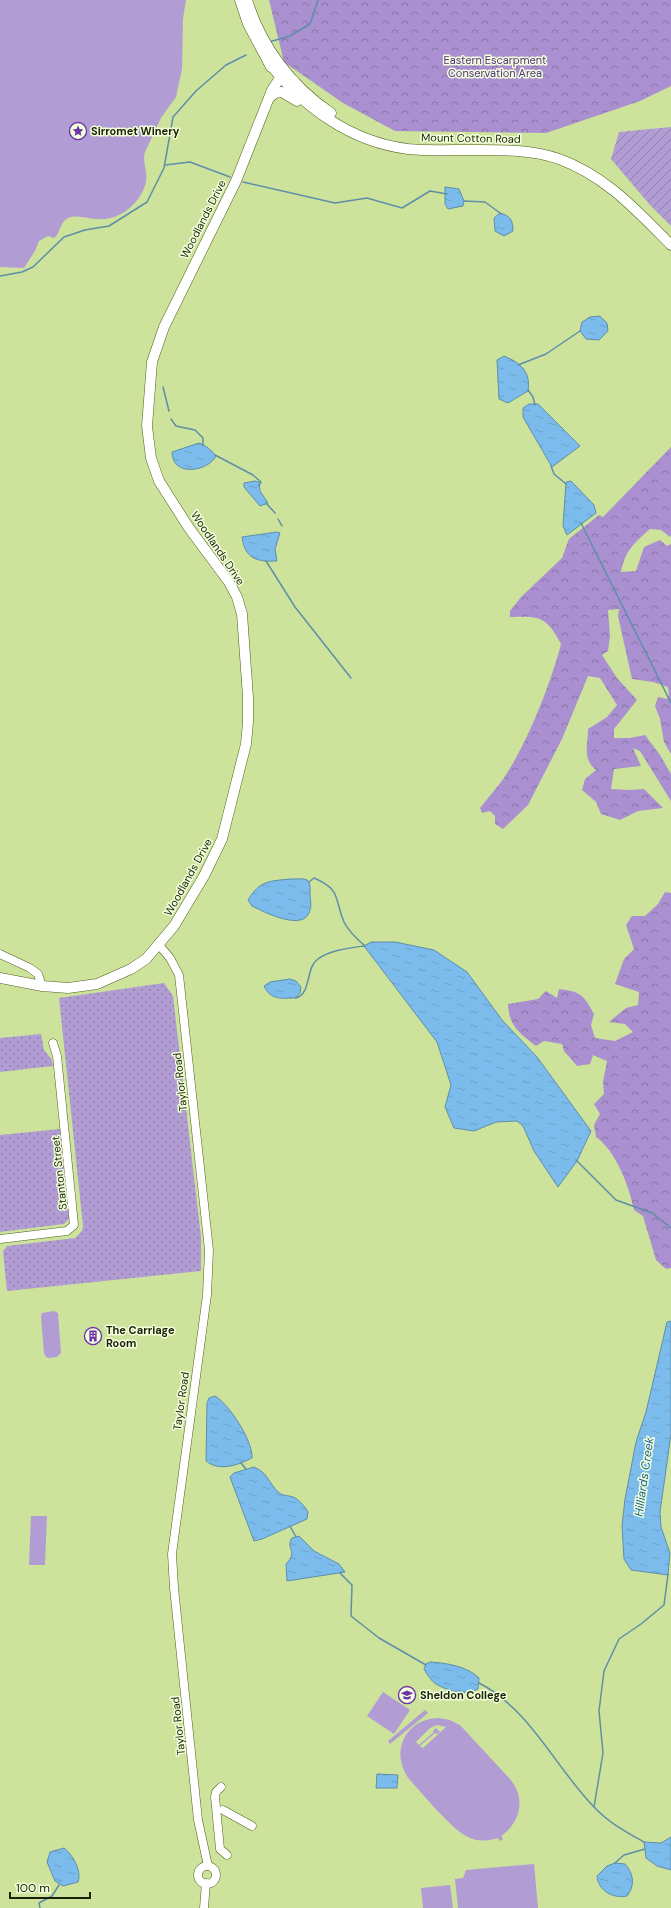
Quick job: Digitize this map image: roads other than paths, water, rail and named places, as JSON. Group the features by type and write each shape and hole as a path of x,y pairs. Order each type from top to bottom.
{"main road":[{"path":"240,0 250,28 268,61 273,74 269,100"},
{"path":"244,0 261,42 286,79 324,108 355,126 393,141 434,150"},
{"path":"247,0 254,20 286,79"},
{"name":"Mount Cotton Road","path":"268,61 313,109 348,130 387,144 407,148 434,150 518,151 545,155 570,164 593,175 612,188 671,245"},
{"path":"269,100 286,79"},
{"path":"269,100 278,92 288,94 321,120 348,130"},
{"name":"Woodlands Drive","path":"0,978 42,986 78,987 111,979 131,970 146,959 174,926 204,876 222,839 246,744 248,697 242,614 237,597 229,582 189,528 159,481 151,458 147,426 152,362 164,327 236,181 269,100"}],"street":[{"name":"Taylor Road","path":"159,945 170,958 180,975 209,1250 207,1295 172,1554 174,1588 198,1820 208,1866"},
{"path":"0,954 30,968 38,974 42,986"},
{"name":"Stanton Street","path":"0,1239 67,1231 74,1225 57,1056 53,1043"},
{"path":"221,1787 216,1792 215,1797 220,1849 227,1855"},
{"path":"223,1810 252,1826"},
{"path":"208,1866 215,1870 216,1876 211,1882 206,1883 199,1878 199,1872 202,1868 208,1866"},
{"path":"204,1908 206,1883"}],"water":[{"path":"445,187 459,189 464,201 463,206 448,209 445,204"},
{"path":"500,213 509,217 513,224 513,231 504,236 495,231 494,218"},
{"path":"600,316 607,323 608,331 599,340 586,339 580,331 582,322 590,317"},
{"path":"504,356 524,369 529,384 528,391 508,403 499,399 497,360"},
{"path":"529,404 538,404 580,446 552,467 523,417 523,408"},
{"path":"199,443 209,448 216,456 212,461 199,468 184,469 178,466 174,460 172,452"},
{"path":"255,481 259,482 260,491 268,503 260,506 244,487 244,483"},
{"path":"571,481 594,505 596,513 567,535 563,526 566,482"},
{"path":"277,532 280,533 275,549 277,561 258,560 249,555 242,537"},
{"path":"305,879 310,885 311,908 307,917 301,920 284,919 274,916 252,906 248,900 252,893 261,885 271,881"},
{"path":"371,942 395,942 434,950 467,972 502,1020 537,1057 591,1131 577,1161 558,1187 534,1151 523,1126 517,1121 496,1122 474,1131 454,1128 445,1107 451,1085 437,1042 364,946"},
{"path":"290,979 296,981 301,987 300,993 296,998 277,998 270,994 264,986 270,982"},
{"path":"671,1321 671,1434 660,1512 661,1527 670,1553 668,1575 631,1570 624,1559 622,1526 625,1499 636,1442 646,1412 667,1322"},
{"path":"215,1396 227,1407 239,1424 249,1442 252,1458 235,1465 223,1467 206,1461 207,1403 209,1398"},
{"path":"254,1467 259,1469 265,1475 278,1492 300,1501 308,1512 307,1519 262,1539 254,1541 230,1477 234,1473"},
{"path":"299,1536 314,1551 339,1564 345,1572 287,1581 286,1564 290,1560 292,1553 290,1542 292,1538"},
{"path":"430,1662 449,1664 469,1671 479,1678 478,1689 468,1692 457,1692 436,1684 424,1669 426,1664"},
{"path":"377,1774 398,1775 397,1788 376,1788"},
{"path":"671,1837 671,1870 657,1866 646,1858 644,1842 661,1843"},
{"path":"64,1848 71,1855 78,1868 79,1878 78,1882 63,1886 55,1881 47,1862 50,1852"},
{"path":"615,1863 625,1864 632,1876 630,1892 627,1896 621,1897 611,1895 603,1889 598,1881 597,1876 607,1866"}],"waterway":[{"path":"269,42 290,36 310,24 318,0"},
{"path":"0,276 22,272 33,267 64,237 85,230 109,226 147,202 164,168 173,117 196,91 226,65 246,55"},
{"path":"165,165 190,162 230,177"},
{"path":"243,182 335,203 367,198 402,208 430,191 447,194"},
{"path":"464,201 485,202 500,213"},
{"path":"518,365 546,354 580,331"},
{"path":"163,387 169,411"},
{"path":"528,390 533,397 535,405"},
{"path":"171,419 176,426 195,430 203,438 203,445"},
{"path":"215,455 253,475 261,482 259,486"},
{"path":"551,466 554,474 566,484"},
{"path":"266,503 275,513"},
{"path":"278,519 282,526"},
{"path":"581,523 671,703"},
{"path":"266,561 295,607 351,678"},
{"path":"309,882 314,878 323,882 333,891 344,922 353,935 365,946"},
{"path":"296,998 301,995 307,986 311,968 318,959 334,951 364,946"},
{"path":"576,1160 616,1200 652,1213 671,1228"},
{"path":"241,1463 246,1469"},
{"path":"290,1526 296,1537"},
{"path":"340,1573 352,1585 351,1616 379,1638 426,1665"},
{"name":"Hilliards Creek","path":"594,1807 603,1753 599,1711 604,1671 619,1639 641,1624 664,1605 668,1574"},
{"path":"479,1683 497,1694 528,1723 580,1791 600,1813 618,1827 644,1842"},
{"path":"615,1863 624,1855 645,1849"},
{"path":"40,1908 39,1903 52,1896 59,1885"}],"place":[{"name":"Sirromet Winery","path":"78,131"},
{"name":"The Carriage Room","path":"93,1336"},
{"name":"Sheldon College","path":"407,1695"}],"park label":[{"name":"Eastern Escarpment Conservation Area","path":"495,66"}]}
